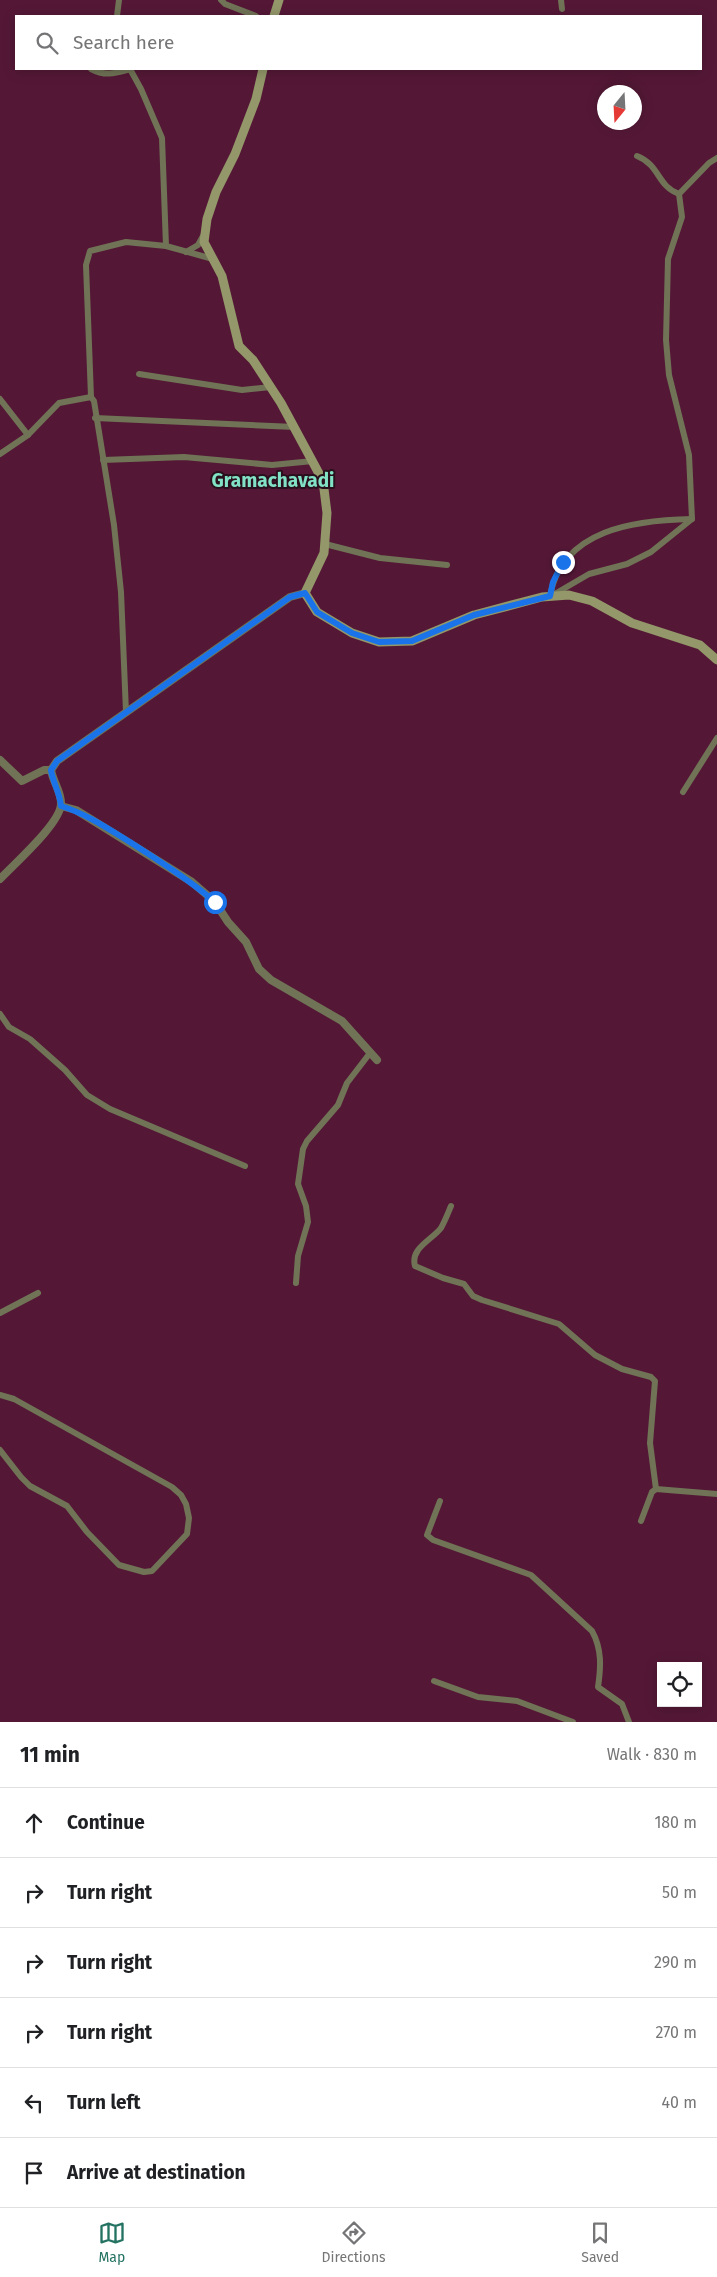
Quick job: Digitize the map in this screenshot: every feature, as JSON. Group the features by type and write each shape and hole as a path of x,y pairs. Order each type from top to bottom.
{"main road":[{"path":"274,15 279,0"},
{"path":"263,70 256,99 235,154 216,192 207,220 204,242 222,276 239,346 254,360 271,387 295,427 323,481 327,513 324,553 305,593 317,612 352,633 379,642 412,641 474,615 550,596 569,595 592,602 632,623 700,645 717,660"}],"street":[{"path":"117,15 119,0"},
{"path":"221,0 225,4 253,15"},
{"path":"561,0 562,9"},
{"path":"94,70 110,75 127,70"},
{"path":"131,70 142,89 162,138 166,246"},
{"path":"637,156 648,160 669,190 679,194"},
{"path":"679,194 709,163 717,158"},
{"path":"679,194 682,217 667,266 666,340 669,375 690,455 692,519"},
{"path":"186,252 198,245 205,233"},
{"path":"126,712 122,592 94,401 91,397 86,265 90,251 126,242 166,246 213,259"},
{"path":"139,374 242,390 271,387"},
{"path":"0,454 28,435 59,403 91,397"},
{"path":"0,399 28,435"},
{"path":"95,418 295,427"},
{"path":"103,460 184,457 272,465 313,461"},
{"path":"550,596 553,582 563,562 598,533 662,519 692,519"},
{"path":"550,596 589,574 627,564 651,552 692,519"},
{"path":"325,544 380,558 446,564"},
{"path":"0,879 55,820 61,806 60,793 53,781 51,770 57,761 290,597 305,593"},
{"path":"683,792 717,738"},
{"path":"0,760 22,781 44,770 51,770"},
{"path":"61,806 76,810 192,882 215,902 228,922 246,942 259,970 271,980 342,1021 377,1060"},
{"path":"0,1014 9,1027 30,1039 65,1070 87,1095 110,1109 245,1166"},
{"path":"296,1283 298,1256 308,1222 306,1206 298,1184 306,1141 338,1105 347,1083 370,1052"},
{"path":"451,1206 441,1228 420,1247 415,1256 415,1266 443,1278 464,1284 473,1296 482,1300 559,1324 595,1355 622,1369 655,1381 650,1443 656,1489"},
{"path":"0,1313 38,1293"},
{"path":"0,1395 14,1399 172,1487 181,1494 186,1504 189,1518 187,1534 152,1570 144,1572 119,1566 87,1532 67,1506 30,1486 0,1450"},
{"path":"641,1521 652,1492 656,1489 717,1494"},
{"path":"440,1501 427,1535 433,1540 531,1575 592,1631 597,1640 602,1665 598,1687 622,1704 629,1722"},
{"path":"434,1681 478,1697 517,1701 573,1722"}],"district":[{"name":"Gramachavadi","path":"273,480"}],"route":[{"path":"215,902 192,882 119,836 76,810 61,806 60,793 53,781 51,770 57,761 290,597 305,593 317,612 352,633 379,642 412,641 474,615 550,596 553,582 563,562"}]}
